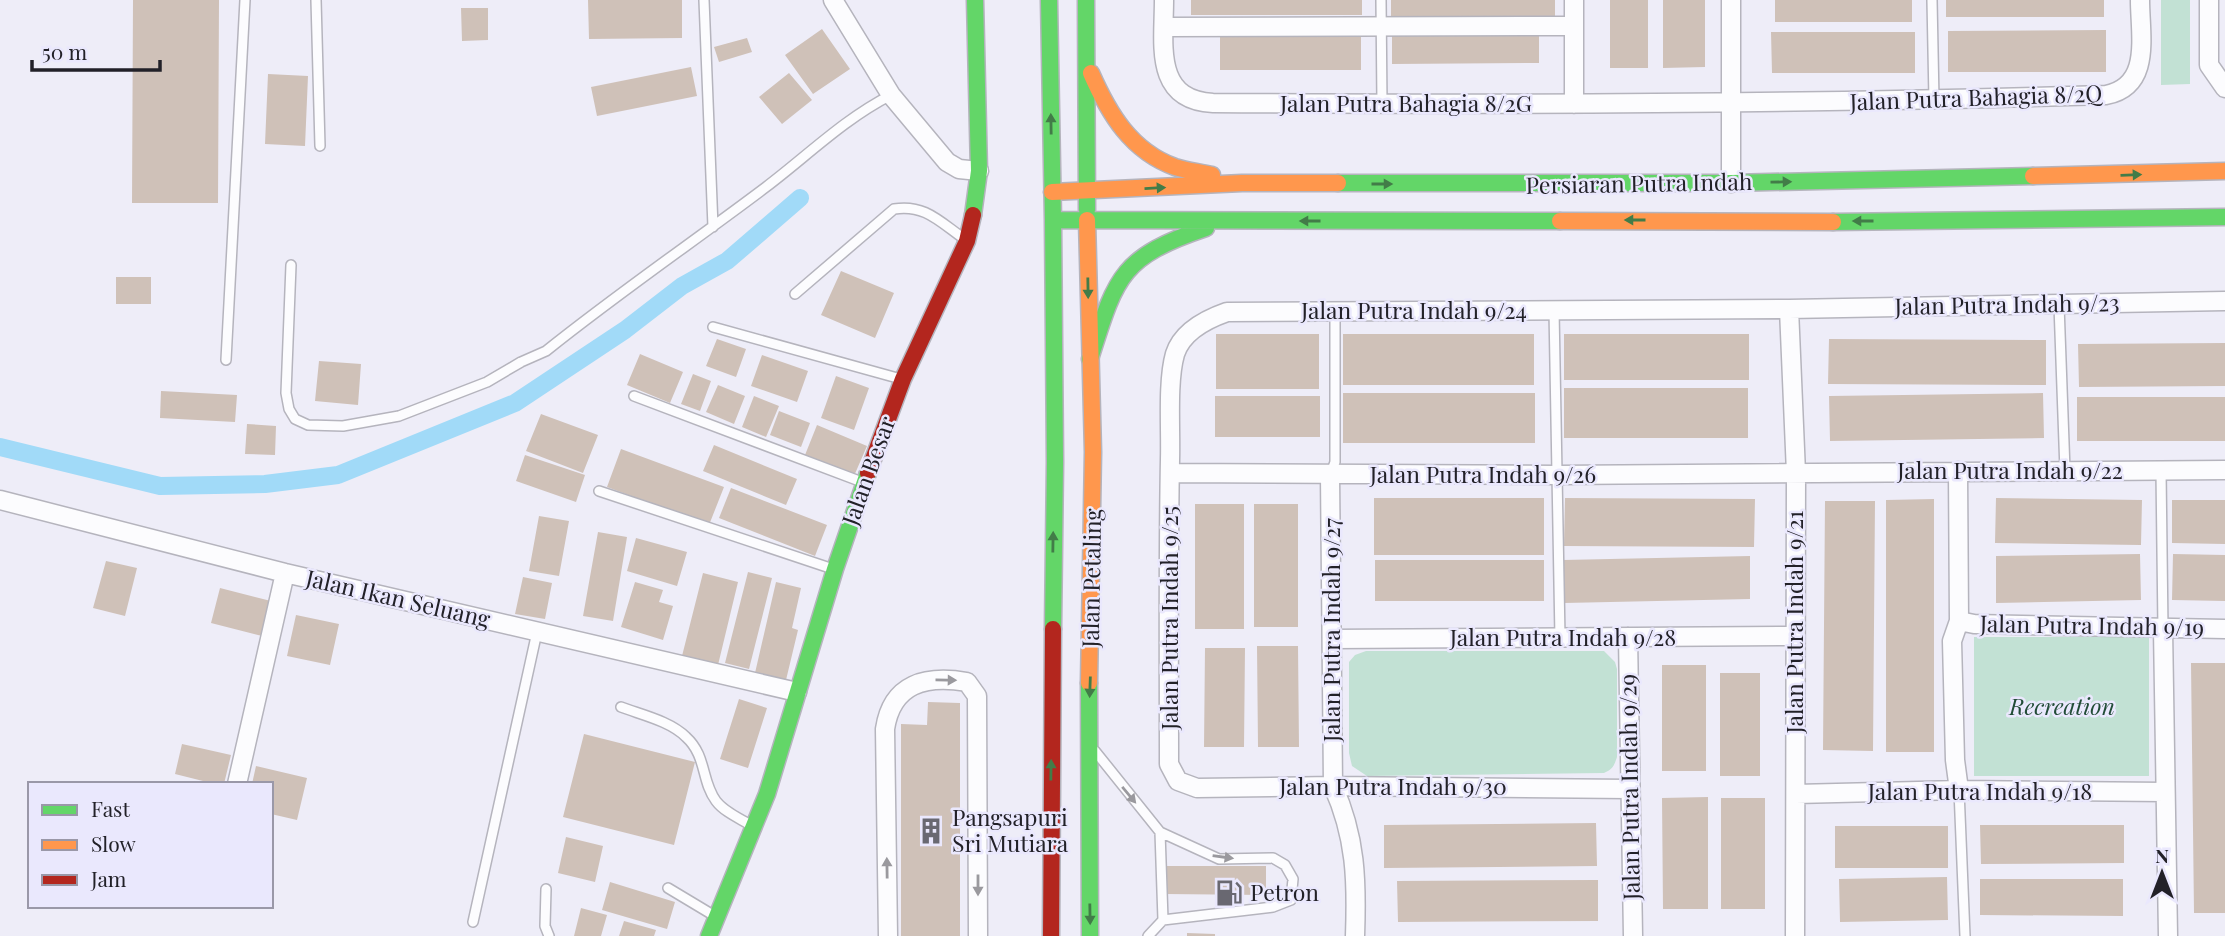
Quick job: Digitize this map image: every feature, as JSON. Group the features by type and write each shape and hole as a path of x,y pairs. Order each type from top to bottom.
{"main road":[{"name":"Jalan Besar","path":"709,936 766,794 864,483 903,379 967,241 979,171 975,0"},
{"name":"Jalan Petaling","path":"1049,0 1055,462 1051,936"},
{"name":"Jalan Petaling","path":"1086,0 1087,220 1093,452 1088,741 1090,936"},
{"path":"1086,60 1113,118 1140,149 1157,160 1177,167 1242,183"},
{"name":"Persiaran Putra Indah","path":"1052,192 1242,183 1731,183 2225,171"},
{"path":"2092,220 2064,213 2014,212 2006,207 2006,196 2017,187 2064,186 2094,176"},
{"path":"1893,222 1961,212 1971,207 1973,198 1967,190 1928,186 1905,179"},
{"name":"Persiaran Putra Indah","path":"1053,220 1893,222 2225,217"},
{"path":"1090,359 1118,282 1137,262 1160,245 1177,237 1243,221"}],"street":[{"path":"833,0 891,95 947,162 958,169 979,171"},
{"name":"Jalan Putra Bahagia 8/2G","path":"1164,0 1165,66 1170,80 1187,99 1213,103 1732,104"},
{"path":"1574,0 1574,104"},
{"path":"1731,0 1731,183"},
{"name":"Jalan Putra Bahagia 8/2Q","path":"1732,104 2116,93 2127,85 2139,69 2140,0"},
{"path":"2209,0 2209,65 2225,88"},
{"path":"1164,27 1574,26"},
{"name":"Jalan Putra Indah 9/23","path":"1789,309 2225,301"},
{"name":"Jalan Putra Indah 9/24","path":"1170,473 1172,376 1175,355 1180,343 1200,324 1227,312 1789,309"},
{"name":"Jalan Putra Indah 9/21","path":"1789,309 1796,473 1795,936"},
{"name":"Jalan Putra Indah 9/22","path":"1796,473 2225,470"},
{"path":"1958,471 1959,621 1952,641 1955,760 1959,790"},
{"name":"Jalan Putra Indah 9/26","path":"1170,473 1796,473"},
{"name":"Jalan Putra Indah 9/25","path":"1169,764 1170,473"},
{"name":"Jalan Putra Indah 9/27","path":"1330,475 1333,786"},
{"name":"Jalan Ikan Seluang","path":"0,500 285,573 797,692"},
{"path":"237,782 285,573"},
{"name":"Jalan Putra Indah 9/19","path":"1959,621 1974,624 2225,629"},
{"path":"2163,629 2168,936"},
{"name":"Jalan Putra Indah 9/28","path":"1332,639 1794,636"},
{"name":"Jalan Putra Indah 9/29","path":"1628,637 1633,936"},
{"path":"888,936 886,722 893,703 913,684 924,680 967,682 976,696 978,936"},
{"name":"Jalan Putra Indah 9/30","path":"1169,764 1178,781 1197,788 1333,786 1629,789"},
{"path":"1333,786 1345,813 1352,844 1357,882 1355,936"},
{"name":"Jalan Putra Indah 9/18","path":"1796,794 1959,790 2165,792"}],"lane":[{"path":"226,360 245,0"},
{"path":"316,0 320,146"},
{"path":"704,0 713,227"},
{"path":"1381,0 1382,104"},
{"path":"1932,0 1934,100"},
{"path":"291,265 286,393 289,409 295,419 308,425 343,426 399,416 487,382 546,351 713,227 823,140 872,105 891,95"},
{"path":"794,294 894,209 909,206 923,210 967,241"},
{"path":"2059,305 2065,471"},
{"path":"1554,310 1560,638"},
{"path":"1330,475 1335,462 1335,311"},
{"path":"713,327 903,379"},
{"path":"634,396 864,483"},
{"path":"2161,471 2163,629"},
{"path":"598,491 835,569"},
{"path":"473,922 537,632"},
{"path":"621,707 686,736 701,755 708,785 716,802 754,827"},
{"path":"1088,741 1160,832 1219,859 1273,858 1285,864 1293,878 1290,900 1273,907 1163,920 1148,936"},
{"path":"1959,790 1965,936"},
{"path":"1160,832 1163,920"},
{"path":"668,888 717,918"},
{"path":"546,889 545,926 549,936"}],"green space":[{"path":"2161,0 2190,0 2190,84 2161,85"},
{"name":"Recreation","path":"1974,637 2149,637 2149,776 1974,776"},
{"path":"1366,651 1604,651 1615,662 1617,669 1615,763 1604,773 1367,776 1352,766 1349,753 1349,662 1355,655"}],"building":[{"path":"133,0 219,0 218,203 132,203"},
{"path":"588,0 682,0 682,38 589,39"},
{"path":"1191,0 1362,0 1362,15 1191,15"},
{"path":"1391,0 1555,0 1555,19 1391,19"},
{"path":"1610,0 1648,0 1648,68 1610,68"},
{"path":"1663,0 1705,0 1705,67 1663,68"},
{"path":"1775,0 1912,0 1912,22 1775,22"},
{"path":"1946,0 2104,0 2104,17 1946,17"},
{"path":"461,8 488,8 488,40 462,41"},
{"path":"822,29 850,69 813,94 785,55"},
{"path":"1539,30 1539,63 1392,64 1392,31"},
{"path":"2106,30 2106,72 1948,72 1948,31"},
{"path":"1771,32 1915,32 1915,73 1772,73"},
{"path":"1220,33 1361,33 1361,70 1220,70"},
{"path":"747,38 752,52 719,62 714,47"},
{"path":"691,67 697,96 597,116 591,87"},
{"path":"789,73 812,100 782,124 759,97"},
{"path":"268,74 308,76 305,146 265,144"},
{"path":"841,271 894,293 875,338 821,315"},
{"path":"116,277 151,277 151,304 116,304"},
{"path":"1216,334 1319,334 1319,389 1216,389"},
{"path":"1343,334 1534,334 1534,385 1343,385"},
{"path":"1564,334 1749,334 1749,380 1564,380"},
{"path":"717,339 746,349 736,377 706,366"},
{"path":"1829,339 2046,340 2046,385 1828,384"},
{"path":"2225,343 2225,386 2079,387 2078,344"},
{"path":"640,354 683,372 670,403 627,385"},
{"path":"762,355 808,371 797,402 751,386"},
{"path":"319,361 361,364 358,405 315,401"},
{"path":"693,374 711,381 700,411 681,404"},
{"path":"836,376 869,388 854,430 821,418"},
{"path":"718,385 745,396 734,424 706,412"},
{"path":"1564,388 1748,388 1748,438 1564,438"},
{"path":"161,391 237,395 235,422 160,418"},
{"path":"1343,393 1535,393 1535,443 1343,443"},
{"path":"2043,393 2044,438 1830,441 1829,396"},
{"path":"754,396 779,406 766,437 742,427"},
{"path":"1215,396 1320,396 1320,437 1215,437"},
{"path":"2077,397 2225,397 2225,441 2077,441"},
{"path":"779,411 810,423 801,447 770,435"},
{"path":"541,414 598,435 583,473 526,451"},
{"path":"247,424 276,426 275,455 245,454"},
{"path":"817,425 867,446 854,476 805,455"},
{"path":"714,445 797,479 786,505 703,471"},
{"path":"621,449 724,487 709,525 607,487"},
{"path":"525,455 585,475 576,502 516,481"},
{"path":"731,488 827,525 815,556 719,518"},
{"path":"1374,498 1544,498 1544,555 1374,555"},
{"path":"1565,498 1755,499 1754,547 1564,546"},
{"path":"1996,498 2142,500 2141,545 1995,543"},
{"path":"1934,499 1934,752 1886,752 1886,500"},
{"path":"2172,500 2225,500 2225,544 2172,543"},
{"path":"1825,501 1875,501 1873,751 1823,750"},
{"path":"1195,504 1244,504 1244,629 1195,629"},
{"path":"1254,504 1298,504 1298,627 1254,627"},
{"path":"539,516 569,521 559,576 529,571"},
{"path":"598,532 627,537 613,621 583,616"},
{"path":"636,538 687,552 677,586 627,571"},
{"path":"2140,554 2141,600 1996,603 1996,556"},
{"path":"2173,554 2225,555 2225,601 2172,600"},
{"path":"1750,556 1750,599 1564,603 1563,560"},
{"path":"1375,560 1544,560 1544,601 1375,601"},
{"path":"106,561 137,568 125,616 93,608"},
{"path":"748,572 772,578 749,669 725,663"},
{"path":"703,573 738,582 718,665 682,656"},
{"path":"523,577 552,583 545,619 515,614"},
{"path":"635,582 663,590 659,602 673,606 663,640 621,627"},
{"path":"776,582 801,588 792,628 798,630 786,680 755,673"},
{"path":"220,588 271,601 262,636 211,623"},
{"path":"296,615 339,624 330,665 287,656"},
{"path":"1257,646 1298,646 1299,747 1258,747"},
{"path":"1205,648 1245,648 1244,747 1204,747"},
{"path":"2191,663 2225,663 2225,913 2194,913"},
{"path":"1662,665 1706,665 1706,771 1662,771"},
{"path":"1720,673 1760,673 1760,776 1720,776"},
{"path":"739,699 767,708 748,768 720,759"},
{"name":"Pangsapuri Sri Mutiara","path":"928,702 960,703 960,936 901,936 901,724 927,725"},
{"path":"584,734 695,762 674,845 563,817"},
{"path":"182,744 231,755 224,782 203,782 175,774"},
{"path":"256,766 307,778 297,820 273,814 273,782 252,782"},
{"path":"1708,797 1708,909 1663,909 1662,798"},
{"path":"1721,798 1765,798 1765,909 1721,909"},
{"path":"1596,823 1597,866 1384,868 1384,825"},
{"path":"1980,825 2124,825 2124,863 1981,864"},
{"path":"1835,826 1948,826 1948,868 1835,868"},
{"path":"566,837 603,846 595,882 558,873"},
{"path":"1165,866 1266,866 1266,895 1165,894"},
{"path":"1947,877 1948,920 1840,922 1839,879"},
{"path":"1980,879 2123,879 2123,916 1980,915"},
{"path":"1598,880 1598,921 1398,922 1397,881"},
{"path":"610,882 675,902 667,929 602,910"},
{"path":"581,908 607,915 601,936 574,936"},
{"path":"624,921 656,930 654,936 619,936"},
{"path":"1187,933 1215,934 1215,936 1187,936"}],"waterway":[{"path":"0,447 160,486 265,484 338,475 515,403 625,330 682,286 727,261 800,198"}],"traffic: fast":[{"path":"973,215 979,171 975,0"},
{"path":"1049,0 1053,220 1560,221"},
{"path":"1086,0 1087,210"},
{"path":"1338,183 1731,183 2033,176"},
{"path":"1833,222 2225,217"},
{"path":"1053,220 1053,629"},
{"path":"1090,359 1115,289 1126,274 1155,249 1206,228"},
{"path":"709,936 767,794 835,569 868,473"},
{"path":"1089,683 1090,936"}],"traffic: slow":[{"path":"1091,73 1114,117 1134,141 1159,160 1175,167 1212,175"},
{"path":"2033,176 2225,171"},
{"path":"1052,192 1242,183 1338,183"},
{"path":"1087,220 1093,452 1089,683"},
{"path":"1560,221 1833,222"}],"traffic: jam":[{"path":"868,473 903,379 967,241 973,215"},
{"path":"1051,936 1053,629"}],"place":[{"name":"Pangsapuri Sri Mutiara","path":"931,831"},
{"name":"Petron","path":"1229,893"}]}
